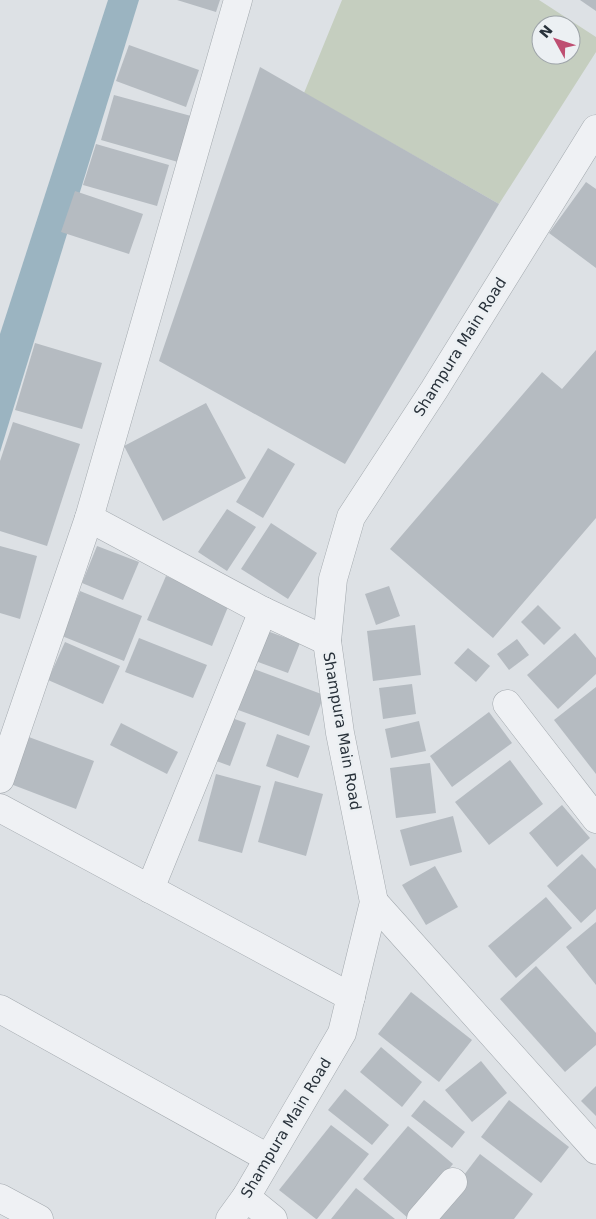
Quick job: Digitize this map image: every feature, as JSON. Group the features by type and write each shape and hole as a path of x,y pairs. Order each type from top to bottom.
{"street":[{"path":"0,779 89,518 238,0"},
{"name":"Shampura Main Road","path":"230,1219 246,1197 342,1033 374,902 340,733 327,640 333,579 351,517 434,390 596,130"},
{"path":"89,518 263,611 327,640"},
{"path":"150,889 263,611"},
{"path":"507,704 596,819"},
{"path":"0,808 351,997"},
{"path":"374,902 596,1150"},
{"path":"0,1009 268,1158"},
{"path":"421,1219 454,1182"},
{"path":"246,1197 274,1219"},
{"path":"0,1198 40,1219"}],"green space":[{"path":"342,0 539,0 562,15 531,15 531,65 581,65 581,27 596,37 596,52 499,204 304,93"}],"water":[{"path":"108,0 139,0 0,452 0,334"}],"building":[{"path":"177,0 220,0 216,12"},
{"path":"580,0 596,0 596,11"},
{"path":"129,45 199,70 186,107 116,81"},
{"path":"260,67 499,204 345,464 159,361"},
{"path":"114,95 191,116 178,162 101,140"},
{"path":"96,144 169,165 157,206 83,185"},
{"path":"586,182 596,189 596,268 549,233"},
{"path":"75,191 143,214 129,254 61,232"},
{"path":"35,343 102,363 82,429 15,410"},
{"path":"596,350 596,518 493,638 390,549 542,372 562,389"},
{"path":"206,403 246,478 163,521 124,446"},
{"path":"13,422 80,444 47,546 0,531 0,461"},
{"path":"268,448 295,464 263,518 236,502"},
{"path":"227,509 256,527 227,571 198,552"},
{"path":"271,523 317,553 288,599 241,569"},
{"path":"0,546 37,556 20,619 0,613"},
{"path":"97,546 139,562 123,600 82,583"},
{"path":"166,576 230,602 212,646 147,620"},
{"path":"389,586 400,616 376,625 365,594"},
{"path":"80,591 142,616 124,661 62,636"},
{"path":"538,605 561,628 544,645 521,622"},
{"path":"415,625 421,675 373,681 367,631"},
{"path":"259,628 300,643 288,673 247,658"},
{"path":"575,633 596,658 596,674 558,709 527,675"},
{"path":"139,638 207,665 193,698 125,672"},
{"path":"517,639 529,655 509,670 497,654"},
{"path":"65,642 120,666 103,704 48,680"},
{"path":"468,648 490,666 476,682 454,663"},
{"path":"246,666 324,695 309,736 230,707"},
{"path":"412,684 416,714 383,719 379,688"},
{"path":"596,687 596,774 554,720"},
{"path":"489,712 512,743 452,787 430,756"},
{"path":"226,716 246,723 230,766 211,759"},
{"path":"419,721 426,751 391,758 385,729"},
{"path":"121,723 178,752 167,774 110,745"},
{"path":"277,734 310,746 298,778 266,766"},
{"path":"26,736 94,761 76,809 8,783"},
{"path":"510,760 543,804 489,845 455,802"},
{"path":"430,763 436,813 396,818 390,768"},
{"path":"216,774 261,786 242,853 198,841"},
{"path":"275,781 323,794 306,856 258,842"},
{"path":"562,805 590,838 557,867 529,833"},
{"path":"453,816 462,852 410,866 400,830"},
{"path":"582,854 596,869 596,909 581,923 547,886"},
{"path":"435,866 458,907 426,925 402,885"},
{"path":"546,897 572,928 516,978 488,946"},
{"path":"596,922 596,985 566,947"},
{"path":"536,966 596,1033 596,1045 565,1072 500,999"},
{"path":"411,992 472,1040 439,1082 378,1034"},
{"path":"381,1047 422,1082 402,1107 360,1072"},
{"path":"481,1061 507,1093 472,1122 445,1090"},
{"path":"596,1086 596,1116 581,1101"},
{"path":"345,1089 389,1125 372,1145 328,1110"},
{"path":"424,1100 465,1132 452,1148 411,1116"},
{"path":"509,1100 569,1147 541,1183 481,1137"},
{"path":"331,1125 369,1154 316,1219 279,1190"},
{"path":"408,1126 453,1164 408,1218 363,1179"},
{"path":"480,1154 533,1194 514,1219 434,1219 432,1217"},
{"path":"356,1188 395,1219 331,1219"}]}
